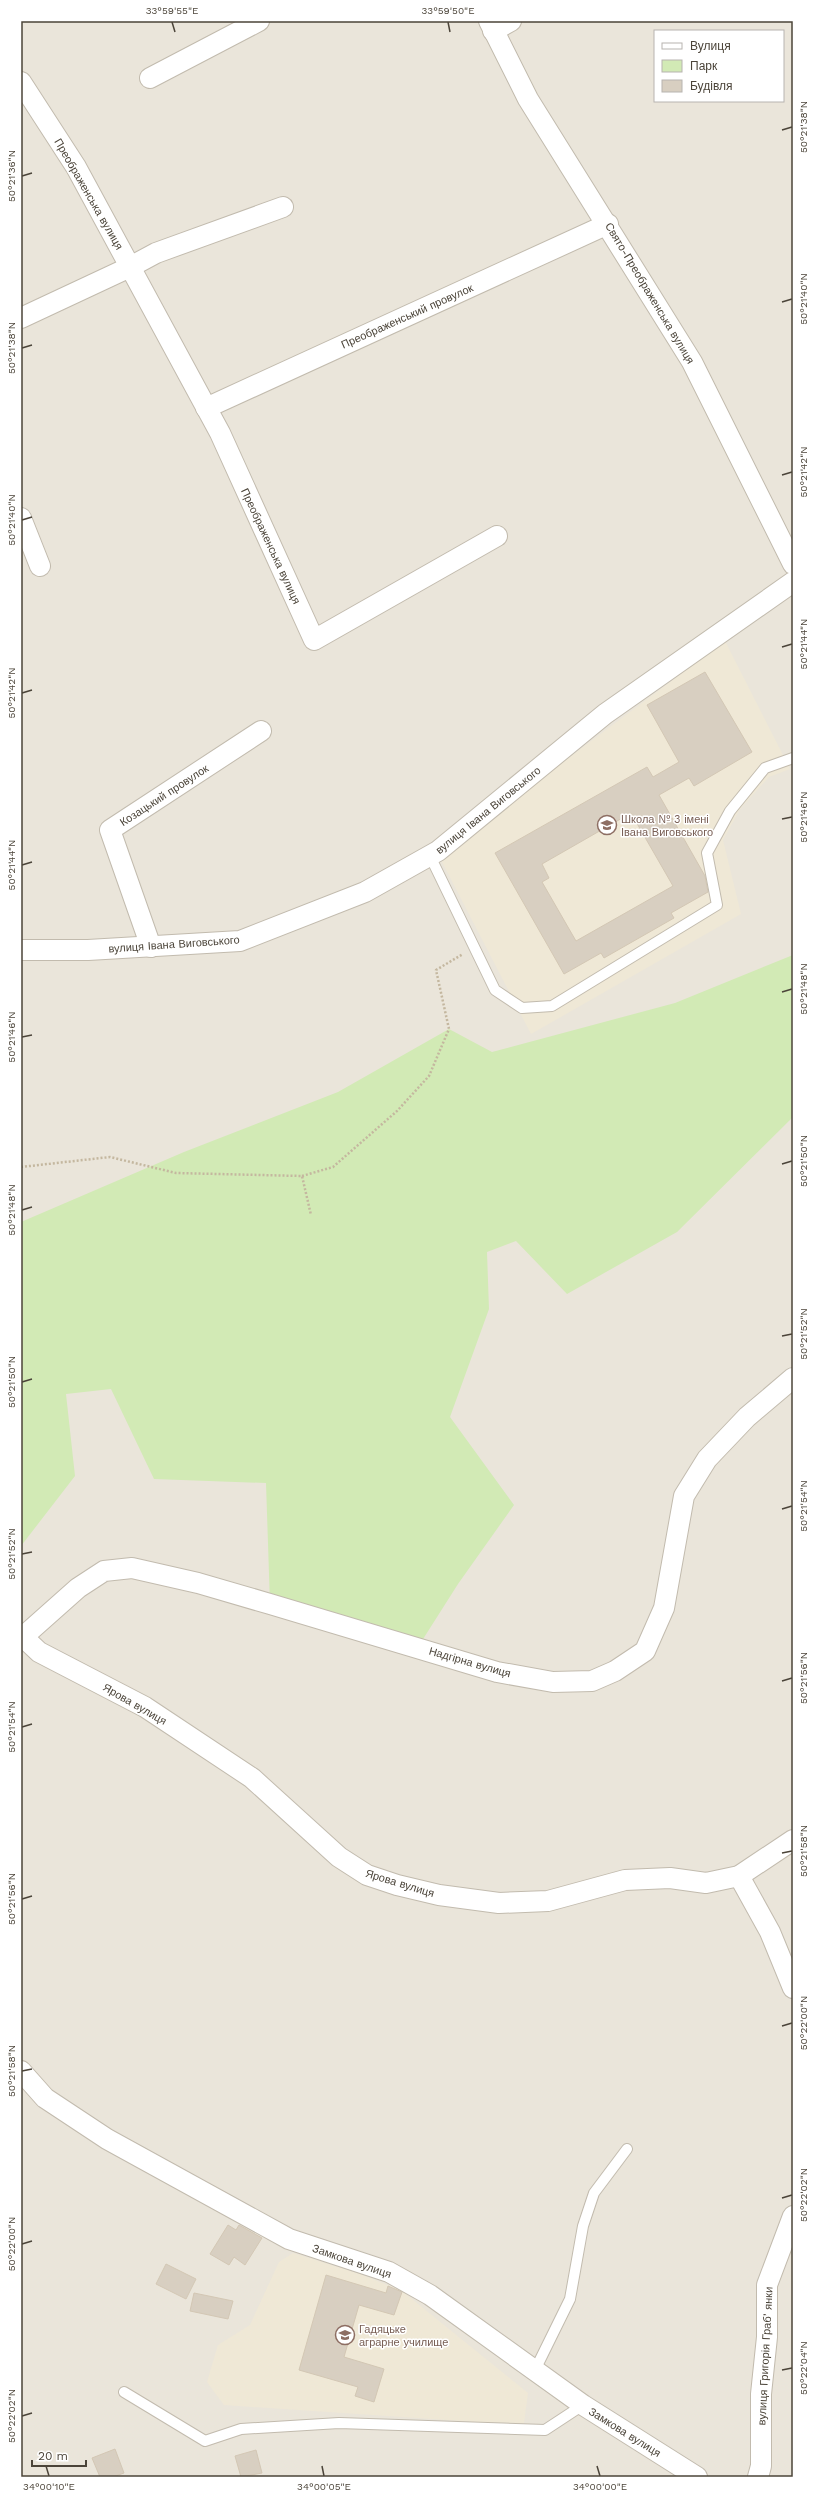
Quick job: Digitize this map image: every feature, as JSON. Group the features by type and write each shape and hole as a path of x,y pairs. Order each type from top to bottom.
{"street":[{"path":"150,78 259,21"},
{"name":"Свято-Преображенська вулиця","path":"511,21 491,26 528,99 608,224 692,362 793,564"},
{"name":"Преображенська вулиця","path":"21,82 76,167 206,408 314,640 497,536"},
{"path":"21,318 130,267 156,253 283,206"},
{"name":"Преображенський провулок","path":"206,408 608,224"},
{"path":"21,518 40,566"},
{"name":"вулиця Івана Виговського","path":"21,950 88,950 240,941 365,892 430,856 500,801 605,714 793,582"},
{"name":"Козацький провулок","path":"151,947 110,830 261,732"},
{"name":"Надгірна вулиця","path":"22,1636 78,1588 104,1571 132,1568 212,1587 497,1672 553,1682 592,1680 615,1671 645,1650 664,1608 684,1496 707,1460 747,1417 793,1378"},
{"name":"Ярова вулиця","path":"22,1636 39,1652 145,1707 252,1778 339,1857 367,1875 439,1895 499,1904 548,1901 625,1880 670,1878 706,1883 740,1876 793,1840"},
{"path":"740,1876 770,1932 793,1988"},
{"name":"Замкова вулиця","path":"21,2071 45,2098 107,2139 289,2239 389,2272 430,2295 583,2405 697,2477"},
{"name":"вулиця Григорія Грабʼянки","path":"758,2477 761,2466 761,2394 767,2337 767,2285 793,2216"}],"lane":[{"path":"430,856 495,990 522,1008 552,1006 717,905 707,853 730,811 765,768 793,758"},
{"path":"535,2370 570,2299 583,2226 594,2193 627,2150"},
{"path":"124,2392 205,2441 242,2429 339,2423 545,2430 583,2405"}],"path":[{"path":"21,1167 110,1157 176,1173 302,1176 332,1167 397,1111 429,1076 449,1029 436,970 474,948"},
{"path":"302,1176 311,1215"}],"shaded area":[{"path":"21,21 793,21 793,2477 21,2477"},
{"name":"Школа № 3 імені Івана Виговського","path":"725,641 790,769 769,777 740,809 723,840 741,914 531,1034 441,860 519,795"},
{"name":"Гадяцьке аграрне училище","path":"293,2253 360,2274 402,2291 528,2393 524,2423 477,2422 224,2405 207,2382 218,2345 250,2325 279,2262"}],"green space":[{"path":"793,955 793,1117 677,1232 567,1294 516,1241 487,1252 489,1309 450,1417 514,1505 458,1584 418,1647 270,1604 266,1483 154,1479 111,1389 66,1394 75,1476 21,1546 21,1222 184,1152 338,1092 449,1029 492,1052 675,1003"}],"building":[{"path":"705,672 752,752 694,786 689,778 659,795 705,876 708,892 671,913 674,918 604,958 601,953 564,974 495,853 647,767 653,777 679,762 647,705","holes":["631,813 673,886 576,941 542,882 549,878 542,864"]},
{"path":"228,2225 236,2230 239,2225 262,2238 245,2265 234,2257 229,2265 210,2254"},
{"path":"166,2264 196,2279 186,2299 156,2284"},
{"path":"326,2275 386,2293 388,2286 402,2292 394,2315 359,2305 344,2357 384,2369 374,2402 355,2396 358,2387 299,2370"},
{"path":"194,2293 233,2301 228,2319 190,2311"},
{"path":"115,2449 124,2473 113,2477 100,2477 92,2458"},
{"path":"256,2450 262,2473 241,2477 235,2456"}],"place":[{"name":"Школа № 3 імені Івана Виговського","path":"607,825"},
{"name":"Гадяцьке аграрне училище","path":"345,2335"}]}
